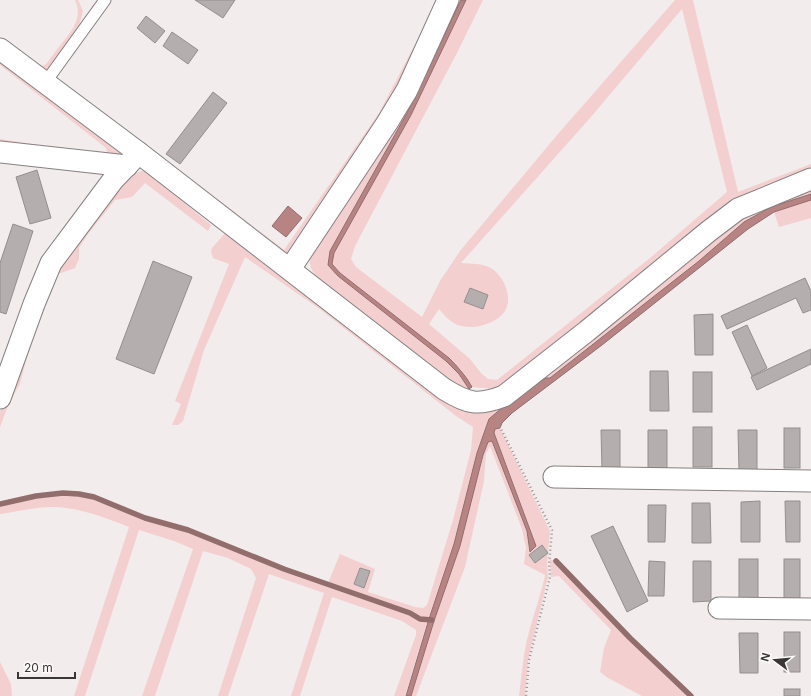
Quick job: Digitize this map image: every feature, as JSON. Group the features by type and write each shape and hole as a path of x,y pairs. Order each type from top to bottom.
{"street":[{"path":"290,269 387,123 407,90 448,0"},
{"path":"0,49 45,83 133,159 290,269 444,389 459,398 470,402 488,402 504,396 738,209 811,179"},
{"path":"0,152 133,159"},
{"path":"0,398 34,304 51,263 94,205 133,159"},
{"path":"554,478 811,481"},
{"path":"719,608 811,610"}],"lane":[{"path":"45,83 105,0"}],"path":[{"path":"493,413 552,530 548,564 550,577 529,660 526,696"}],"shaded area":[{"path":"75,0 78,0 83,11 79,26 47,72 34,64 43,66 47,63 71,31 77,20 78,13"},
{"path":"455,0 461,0 407,113 336,240 328,265 338,276 446,361 459,374 469,389 464,390 449,384 317,279 311,268 309,258"},
{"path":"461,0 466,0 411,115 334,253 332,264 340,273 449,358 470,383 472,387 469,389 459,374 446,361 338,276 328,265 330,251 407,113"},
{"path":"466,0 483,0 457,53 355,246 351,259 356,267 422,317 440,281 460,251 558,134 675,0 693,0 738,192 811,164 811,173 759,193 497,389 472,387 462,371 449,358 340,273 332,264 334,253 411,115","holes":["682,9 727,192 650,258 497,380 488,379 470,359 429,324 439,309 455,324 470,327 490,323 501,316 507,305 508,293 500,276 491,268 484,265 461,263 591,117"]},
{"path":"438,1 382,122 288,255 283,255 196,187 201,187 284,250 379,113"},
{"path":"0,38 34,64 0,43"},
{"path":"0,56 114,145 126,157 0,148 0,139 64,149 100,153 107,152 106,148 0,65"},
{"path":"141,171 146,171 211,225 208,231 145,183 132,197 115,200 79,248 79,259 75,268 58,274 33,333 20,384 9,403 0,427 0,412 57,267 125,179"},
{"path":"811,186 811,194 771,207 744,222 699,261 598,341 550,378 489,419 477,453 454,544 430,617 421,617 328,583 340,554 375,569 368,592 415,607 423,608 427,605 453,520 471,450 473,427 456,416 321,310 245,257 204,350 183,421 178,425 172,425 181,404 175,401 229,264 213,258 211,251 226,232 475,410 735,218"},
{"path":"811,194 811,200 774,212 748,229 602,345 512,413 502,423 500,428 495,429 494,433 536,546 530,552 527,531 492,441 488,442 483,455 460,546 434,621 411,696 406,696 429,619 454,544 477,453 489,419 517,395 546,378 550,378 699,261 744,222 771,207"},
{"path":"811,200 811,218 779,227 774,212"},
{"path":"288,206 302,218 286,237 272,226"},
{"path":"500,428 550,531 547,564 548,577 528,660 525,696 519,696 524,656 545,575 524,564 526,548 522,529 490,446 486,454 484,481 465,567 416,696 411,696 434,621 460,546 483,455 488,442 492,441 527,531 530,551 536,546 494,433 495,429"},
{"path":"79,495 93,498 144,519 188,531 284,570 409,614 420,620 428,620 405,696 394,696 416,635 416,630 402,621 332,597 300,696 291,696 324,593 269,574 228,696 218,696 256,578 251,569 228,558 203,551 155,696 142,696 193,549 174,541 139,530 85,696 74,696 129,527 93,514 65,508 41,507 0,514 0,505 36,497"},
{"path":"550,559 555,561 629,639 689,696 642,696 608,678 600,672 604,648 611,630 559,576 551,577"},
{"path":"0,662 11,684 12,696 0,696"}],"building":[{"path":"195,0 235,0 223,18"},
{"path":"146,16 165,31 155,43 137,28"},
{"path":"172,32 198,50 188,64 163,46"},
{"path":"213,92 227,103 180,164 166,154"},
{"path":"37,170 51,218 30,224 16,177"},
{"path":"13,224 33,231 6,314 0,312 0,263"},
{"path":"153,261 192,277 154,374 116,359"},
{"path":"805,278 811,291 811,310 803,313 796,298 727,329 721,316"},
{"path":"470,288 488,295 483,309 464,302"},
{"path":"713,314 713,355 695,355 694,315"},
{"path":"747,325 767,368 752,376 732,332"},
{"path":"811,349 811,364 757,390 751,377"},
{"path":"650,371 668,371 669,411 650,411"},
{"path":"693,372 712,372 712,412 693,412"},
{"path":"693,427 712,427 712,467 693,467"},
{"path":"784,428 800,428 800,468 784,468"},
{"path":"601,430 620,430 620,470 602,470"},
{"path":"648,430 667,430 667,469 648,470"},
{"path":"738,430 757,430 757,470 739,470"},
{"path":"760,501 760,542 741,542 741,502"},
{"path":"785,501 800,501 800,542 786,542"},
{"path":"692,503 710,503 711,543 692,543"},
{"path":"648,505 666,505 665,542 648,542"},
{"path":"613,526 648,601 627,612 591,536"},
{"path":"542,545 548,553 535,563 529,555"},
{"path":"739,559 758,559 758,599 739,599"},
{"path":"784,559 800,559 800,599 784,599"},
{"path":"649,561 665,562 664,596 648,596"},
{"path":"693,561 711,561 711,601 693,602"},
{"path":"360,568 370,571 364,588 354,584"},
{"path":"784,632 800,632 800,672 784,672"},
{"path":"739,633 758,633 758,673 740,673"},
{"path":"784,689 800,689 800,696 784,696"}],"waterway":[{"path":"0,504 36,496 63,493 94,497 145,518 188,530 284,569 410,613 420,619 432,620"},
{"path":"556,561 630,638 691,696"}]}
